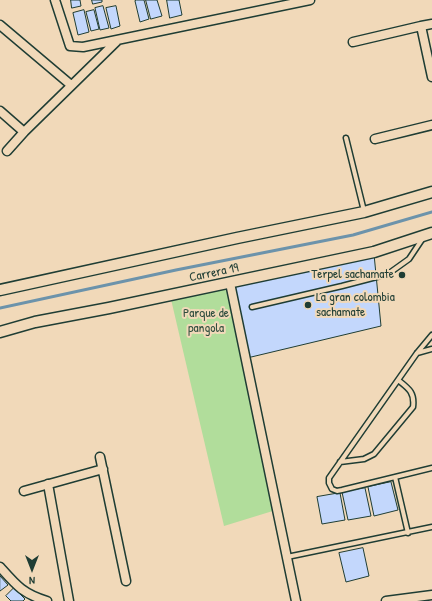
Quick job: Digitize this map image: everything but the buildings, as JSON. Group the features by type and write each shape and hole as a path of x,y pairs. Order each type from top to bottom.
{"street":[{"path":"55,0 70,46 83,47 310,0"},
{"path":"353,42 432,24"},
{"path":"0,25 71,85"},
{"path":"421,26 432,75"},
{"path":"7,151 71,85 117,41"},
{"path":"0,111 24,132"},
{"path":"375,139 432,125"},
{"path":"0,290 364,212 432,192"},
{"name":"Carrera 19","path":"0,332 35,322 110,308 374,252 428,234"},
{"path":"230,283 296,601"},
{"path":"100,457 126,581"},
{"path":"24,491 103,469"},
{"path":"48,484 69,601"},
{"path":"0,567 22,590 47,601"},
{"path":"386,601 432,595"}],"lane":[{"path":"346,138 364,212"},
{"path":"252,307 388,274 409,259 428,234"},
{"path":"432,335 417,353 340,462 329,478 329,483 332,489 337,491 432,468"},
{"path":"417,353 432,349"},
{"path":"340,462 364,459 374,454 413,407 413,395 410,389 398,380"},
{"path":"395,477 408,532"},
{"path":"287,557 432,527"}],"green space":[{"name":"Parque de pangola","path":"228,286 276,510 224,526 170,295"}],"waterway":[{"path":"0,308 176,270 353,235 432,212"}],"place":[{"name":"Terpel sachamate","path":"402,275"},
{"name":"La gran colombia sachamate","path":"308,305"}]}
